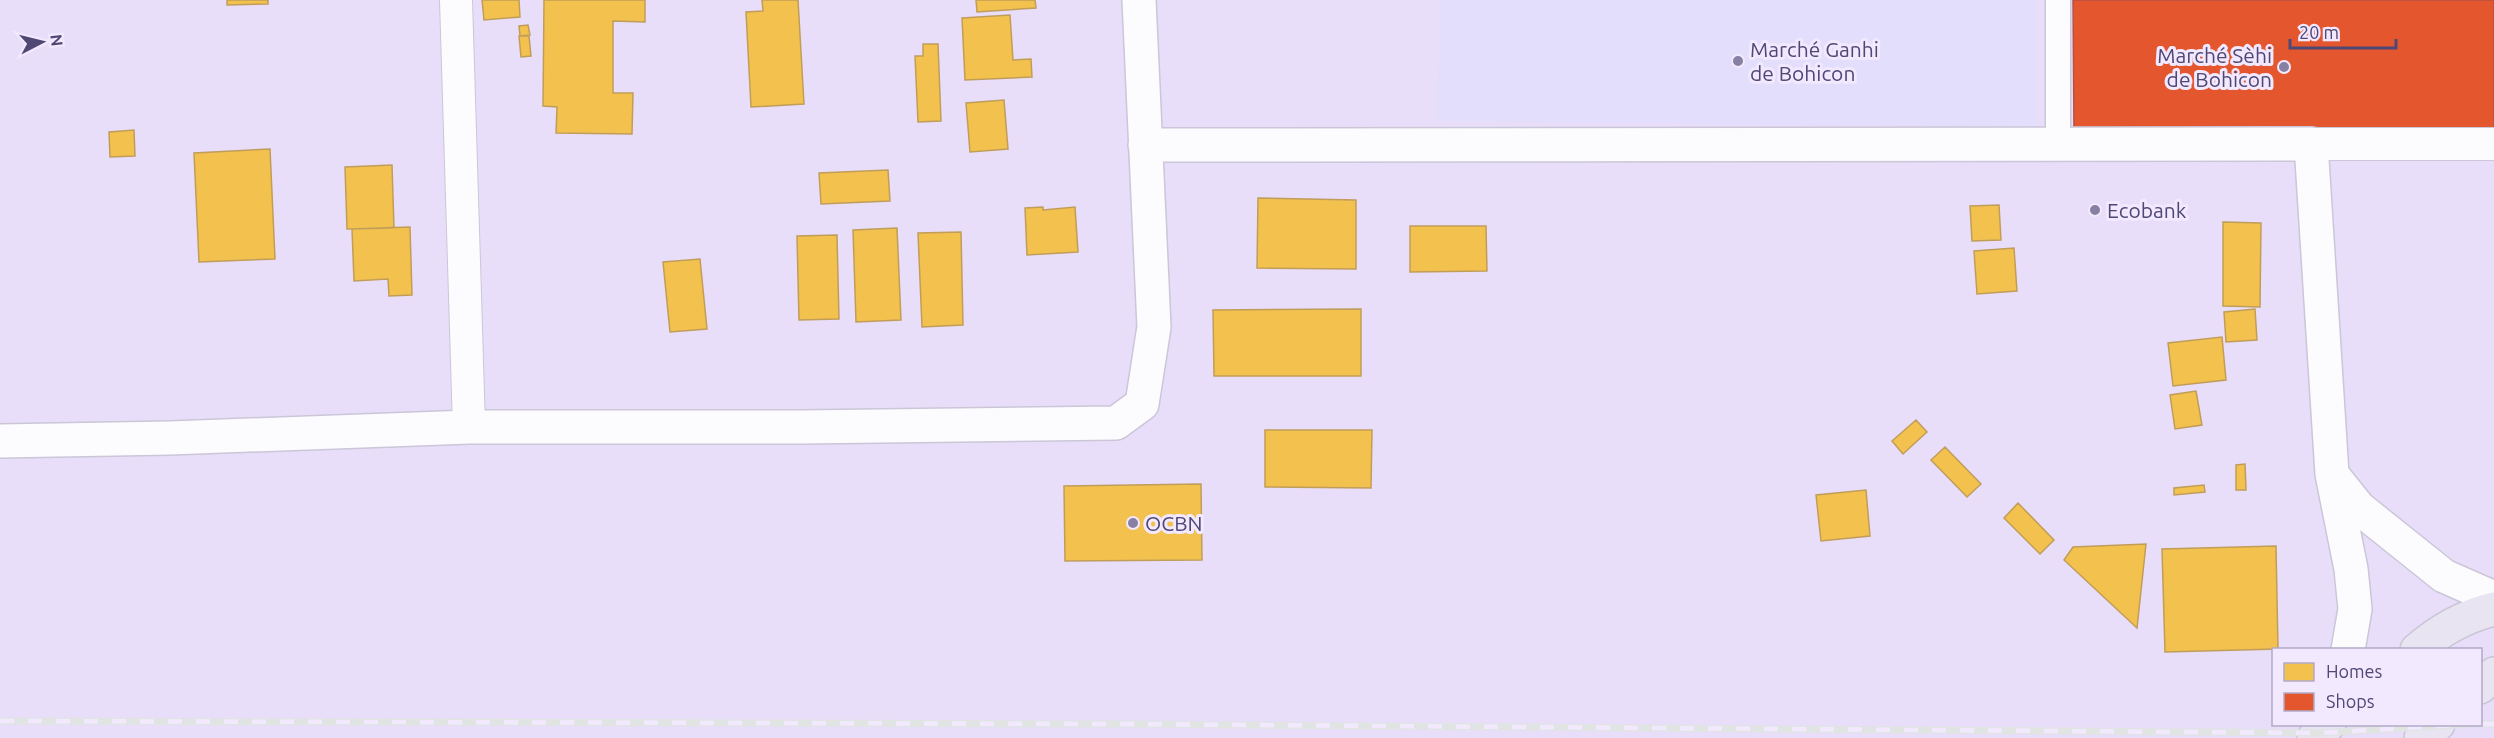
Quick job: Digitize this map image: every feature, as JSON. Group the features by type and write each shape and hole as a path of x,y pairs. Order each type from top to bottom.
{"highway":[{"path":"2419,648 2434,635 2470,615 2494,609"},
{"path":"2482,686 2494,674"},
{"path":"2421,738 2436,726"}],"street":[{"path":"456,0 469,427"},
{"path":"0,441 170,438 469,427 802,427 1116,423 1142,404 1154,327 1139,0"},
{"path":"2058,0 2058,145"},
{"path":"2311,144 2332,474 2351,569 2355,609 2348,648"},
{"path":"1145,145 2494,144"},
{"path":"2332,474 2359,508 2444,576 2494,597"}],"shaded area":[{"path":"0,0 2494,0 2494,738 0,738"},
{"name":"Marché Ganhi de Bohicon","path":"1440,0 2037,0 2037,127 1437,121"}],"building: Homes":[{"path":"227,0 268,0 268,4 227,5"},
{"path":"482,0 519,0 520,17 484,20"},
{"path":"544,0 645,0 645,22 613,21 613,93 633,93 632,134 556,133 557,107 543,106"},
{"path":"762,0 798,0 804,104 751,107 746,12 763,11"},
{"path":"976,0 1035,0 1036,8 977,12"},
{"path":"1010,15 1013,60 1031,59 1032,77 965,80 962,18"},
{"path":"528,25 530,35 520,36 519,26"},
{"path":"519,36 529,36 531,56 521,57"},
{"path":"923,44 938,44 941,121 918,122 915,56 923,56"},
{"path":"1004,100 1008,149 970,152 966,103"},
{"path":"134,130 135,156 110,157 109,132"},
{"path":"270,149 275,259 199,262 194,153"},
{"path":"392,165 394,228 347,229 345,167"},
{"path":"888,170 890,201 821,204 819,173"},
{"path":"1258,198 1356,200 1356,269 1257,268"},
{"path":"1999,205 2001,240 1972,241 1970,206"},
{"path":"1043,207 1043,210 1075,207 1078,252 1027,255 1025,208"},
{"path":"2223,222 2261,223 2260,307 2223,306"},
{"path":"1410,226 1486,226 1487,271 1410,272"},
{"path":"410,227 412,295 389,296 388,279 354,281 352,229"},
{"path":"897,228 901,320 856,322 853,230"},
{"path":"961,232 963,325 922,327 918,233"},
{"path":"837,235 839,319 799,320 797,236"},
{"path":"2014,248 2017,291 1977,294 1974,251"},
{"path":"700,259 707,329 670,332 663,262"},
{"path":"1361,309 1361,376 1214,376 1213,310"},
{"path":"2255,309 2257,340 2226,342 2224,312"},
{"path":"2222,337 2226,380 2173,386 2168,343"},
{"path":"2196,391 2202,425 2175,429 2170,395"},
{"path":"1916,420 1927,432 1903,454 1892,441"},
{"path":"1265,430 1372,430 1371,488 1265,487"},
{"path":"1945,447 1981,484 1967,497 1931,460"},
{"path":"2245,464 2246,490 2236,490 2236,465"},
{"name":"OCBN","path":"1201,484 1202,560 1065,561 1064,486"},
{"path":"2204,485 2205,492 2174,495 2174,488"},
{"path":"1866,490 1870,536 1821,541 1816,495"},
{"path":"2018,503 2054,540 2040,554 2004,518"},
{"path":"2146,544 2137,628 2064,560 2073,547"},
{"path":"2276,546 2278,648 2165,652 2162,549"}],"building: Shops":[{"name":"Marché Sèhi de Bohicon","path":"2073,0 2494,0 2494,133 2074,133"}],"railway":[{"path":"0,721 1119,724 2320,733 2439,726"},
{"path":"2482,724 2494,724"}],"place":[{"name":"Marché Ganhi de Bohicon","path":"1738,61"},
{"name":"Marché Sèhi de Bohicon","path":"2284,67"},
{"name":"Ecobank","path":"2095,210"},
{"name":"OCBN","path":"1133,523"}]}
